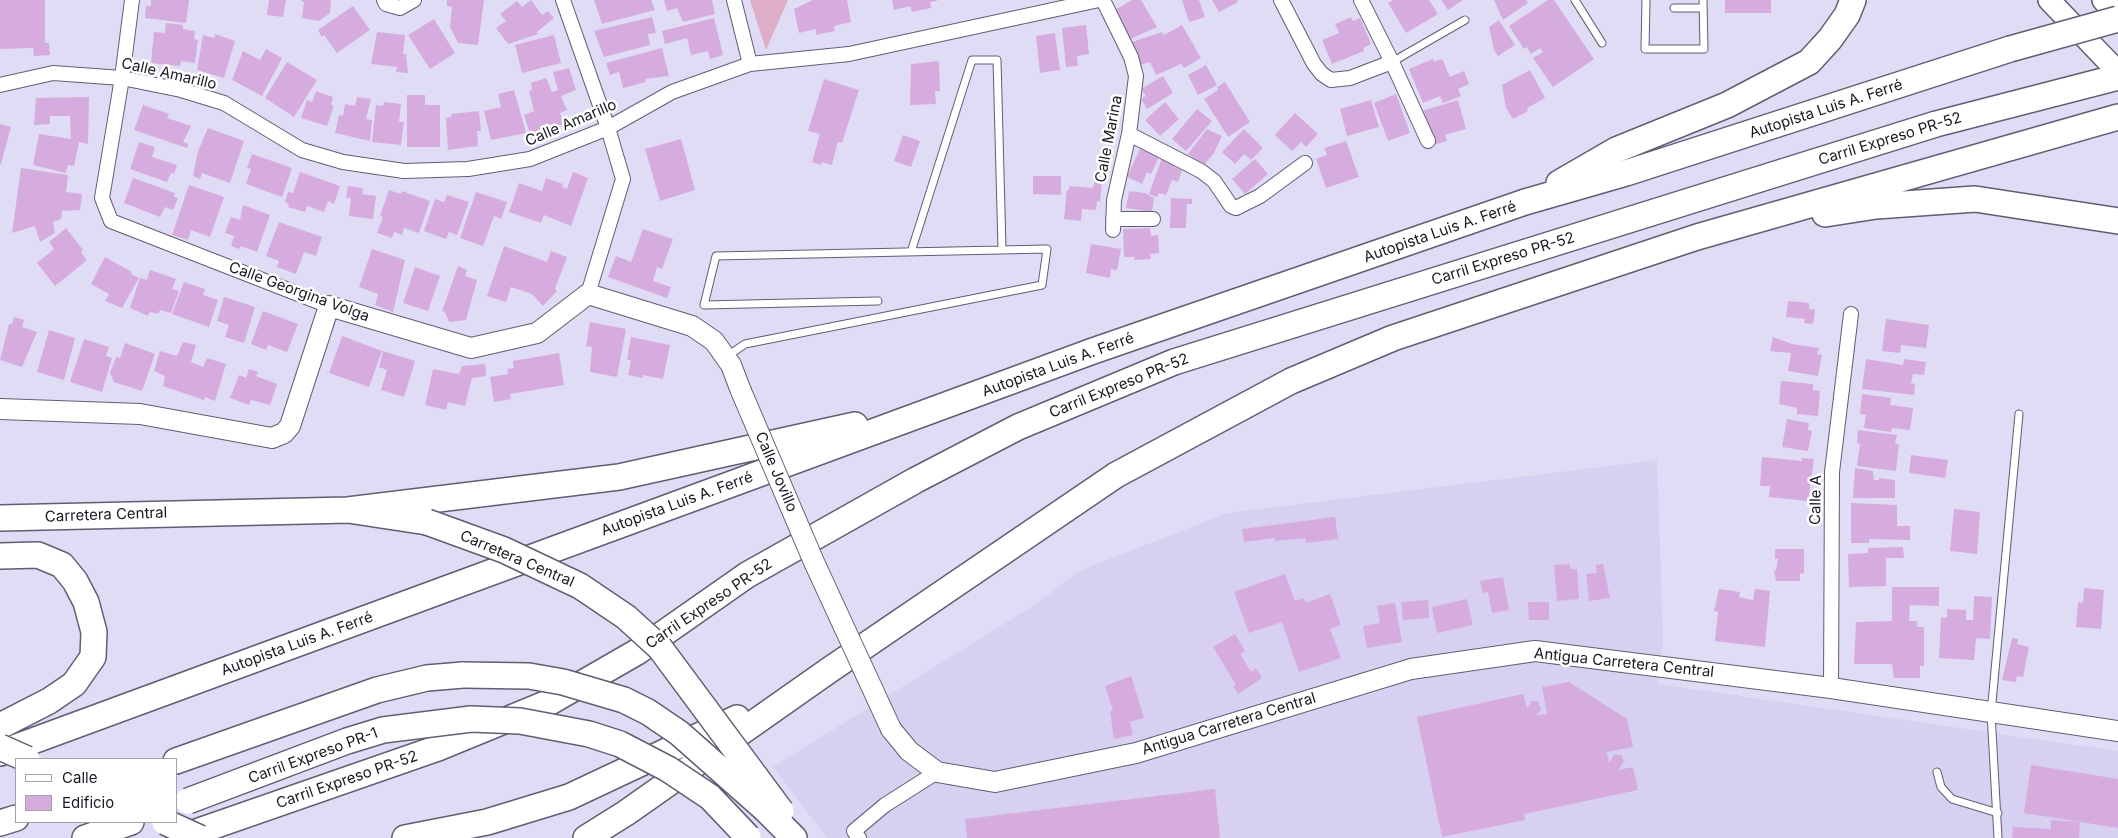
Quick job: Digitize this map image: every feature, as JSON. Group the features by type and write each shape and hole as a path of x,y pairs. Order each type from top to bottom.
{"highway":[{"path":"1525,202 1616,150 1727,105 1809,62 1830,39 1847,15 1853,0"},
{"name":"Autopista Luis A. Ferré","path":"9,752 1093,351 1525,202 1626,174 2010,49 2118,18"},
{"name":"Carril Expreso PR-52","path":"179,838 438,748 550,702 637,652 748,575 916,480 1018,427 1174,362 1936,124 2118,76"},
{"path":"586,838 626,814 828,671 1116,475 1291,381 1393,338 1697,237 2118,117"},
{"path":"1697,237 1876,206 1975,199 2118,221"},
{"path":"348,510 619,477 951,404"},
{"name":"Carretera Central","path":"0,518 348,510 428,522 504,550 580,586 626,617 660,648 773,810 800,838"},
{"path":"0,556 38,555 62,565 75,581 86,602 94,632 93,657 74,684 49,701 0,726"},
{"path":"405,838 487,822 569,796 711,731 828,671"},
{"path":"178,760 377,690 427,678 463,675 529,676 563,682 624,700 648,712 679,733 773,810 794,838"},
{"name":"Carril Expreso PR-1","path":"182,803 347,741 383,730 472,719 520,721 542,723 589,734 620,744 668,768 710,797 748,837"},
{"path":"0,823 15,818"},
{"path":"86,838 128,823"},
{"path":"166,823 200,838"}],"main road":[{"path":"2049,0 2118,72"},
{"path":"2103,0 2118,18"}],"street":[{"name":"Calle Georgina Volga","path":"132,0 122,78 102,198 111,221 328,306 471,348 538,333 588,294"},
{"path":"384,0 386,4 400,8 414,0"},
{"path":"563,0 608,128 622,179 588,294"},
{"path":"734,0 750,64"},
{"name":"Calle Amarillo","path":"0,85 53,73 122,78 182,90 224,103 302,150 343,162 404,172 468,169 530,159 608,128 672,92 750,64 849,54 1067,3 1099,0"},
{"name":"Calle Marina","path":"1104,0 1130,57 1136,76 1129,134 1114,200 1113,224 1153,219"},
{"path":"1282,0 1314,64 1322,74 1331,80 1350,78 1392,62"},
{"path":"1361,0 1428,141"},
{"path":"1129,134 1201,171 1214,180 1230,206 1236,208 1260,196 1305,163"},
{"name":"Calle Jovillo","path":"588,294 692,326 714,341 726,357 814,562 891,730"},
{"path":"0,409 140,414 264,439 272,438 284,433 290,426 328,306"},
{"name":"Calle A","path":"1831,688 1832,472 1851,314"},
{"name":"Antigua Carretera Central","path":"891,730 909,751 937,772 995,782 1136,753 1411,669 1535,652 1831,688 2118,730"},
{"path":"859,838 854,831 885,805 937,772"}],"lane":[{"path":"1575,0 1602,43"},
{"path":"1646,0 1645,49 1704,49 1703,4 1674,8"},
{"path":"1392,62 1465,20"},
{"path":"910,252 972,60 997,60 1002,249"},
{"path":"726,357 745,344 1042,285 1047,249 716,256 704,305 878,301"},
{"path":"1998,838 1991,712 2019,414"},
{"path":"1937,772 1941,788 1952,799 1998,813"}],"shaded area":[{"path":"750,0 788,0 766,50"},
{"path":"1657,460 1663,640 1658,684 2118,751 2118,838 827,838 773,767 1036,604 1081,570 1228,513"}],"building":[{"path":"0,0 45,0 45,43 49,43 50,55 34,56 33,48 0,49"},
{"path":"151,0 189,0 186,23 145,18 146,6 151,6"},
{"path":"269,0 286,0 283,17 267,15"},
{"path":"300,0 331,0 330,13 319,21 302,18 304,2"},
{"path":"447,0 484,0 478,45 458,43 450,27 452,7 447,6"},
{"path":"531,0 542,15 548,11 554,18 537,32 538,34 508,44 496,28 506,21 500,14 517,1 522,7"},
{"path":"594,0 651,0 655,10 602,24"},
{"path":"664,0 712,0 715,14 683,22 677,8 667,11"},
{"path":"813,0 847,0 851,22 834,26 835,31 816,35 816,29 799,33 794,9"},
{"path":"892,0 937,1 930,2 931,8 912,12 910,6 894,10"},
{"path":"1132,0 1141,0 1157,27 1128,40 1115,10"},
{"path":"1182,0 1199,0 1205,17 1189,22"},
{"path":"1212,0 1237,0 1238,2 1219,12"},
{"path":"1393,0 1429,0 1438,14 1406,33 1388,3"},
{"path":"1441,0 1463,0 1448,10"},
{"path":"1494,0 1526,0 1528,3 1503,20"},
{"path":"1548,0 1554,0 1594,59 1553,87 1533,58 1543,52 1540,48 1531,54 1527,47 1524,49 1509,26"},
{"path":"1725,0 1771,0 1771,13 1725,13"},
{"path":"353,6 370,30 337,53 318,30"},
{"path":"652,17 656,33 648,34 650,45 604,57 594,31"},
{"path":"1351,17 1353,21 1360,18 1371,44 1363,48 1364,51 1332,64 1322,40 1339,33 1335,24"},
{"path":"714,18 723,55 710,59 708,51 691,55 687,38 665,44 662,31"},
{"path":"434,19 455,53 430,69 408,35"},
{"path":"1499,20 1515,45 1498,56 1494,50 1489,27"},
{"path":"166,23 183,25 183,29 195,31 194,39 198,40 195,63 181,61 180,66 151,63 154,32 165,33"},
{"path":"1086,25 1089,54 1077,56 1078,66 1066,67 1062,28"},
{"path":"1182,25 1201,58 1184,68 1181,64 1156,75 1150,62 1140,65 1132,42 1162,32 1164,35"},
{"path":"377,32 405,35 403,54 406,54 408,73 396,72 397,67 371,64"},
{"path":"1055,33 1060,70 1040,73 1036,36"},
{"path":"215,34 235,41 224,78 197,70 203,35 214,38"},
{"path":"554,35 561,63 522,73 515,45"},
{"path":"662,48 669,76 645,79 646,82 623,88 619,72 610,75 606,63"},
{"path":"266,49 282,58 262,96 232,80 243,51 260,60"},
{"path":"1433,59 1434,62 1442,59 1450,77 1464,71 1469,84 1458,89 1461,96 1443,103 1440,96 1423,103 1409,69"},
{"path":"939,61 940,91 935,91 936,104 910,105 911,64"},
{"path":"287,62 317,80 294,117 265,98"},
{"path":"1206,65 1217,85 1198,95 1188,75"},
{"path":"569,68 576,90 561,96 567,110 560,113 563,124 531,137 524,115 534,111 529,91 532,90 531,83 546,78 552,92 558,90 553,72"},
{"path":"1530,70 1545,98 1527,108 1528,111 1513,119 1506,108 1502,85"},
{"path":"1163,76 1173,93 1147,109 1141,99 1146,96 1141,89"},
{"path":"824,79 859,90 842,143 838,142 832,165 822,162 821,165 812,162 820,134 808,131"},
{"path":"1225,82 1250,122 1228,137 1204,99 1218,90 1217,87"},
{"path":"514,90 526,133 491,140 484,111 501,107 498,94"},
{"path":"316,91 333,97 331,105 334,106 327,126 301,118 307,100 312,102"},
{"path":"1396,94 1410,133 1388,141 1374,103"},
{"path":"407,95 425,95 425,105 440,105 440,147 407,147"},
{"path":"89,97 88,144 79,142 74,166 68,165 66,173 33,165 39,134 71,139 70,116 50,116 50,124 34,125 36,98"},
{"path":"357,97 371,99 366,119 372,120 370,141 335,133 339,115 343,116 345,104 355,106"},
{"path":"1371,100 1379,127 1347,136 1340,109"},
{"path":"1458,100 1466,129 1445,135 1447,141 1433,145 1422,111"},
{"path":"384,102 401,104 399,122 404,122 401,145 372,142 376,105 383,106"},
{"path":"1165,102 1179,119 1160,136 1145,120"},
{"path":"143,105 169,114 167,118 191,126 183,142 188,144 187,148 134,130"},
{"path":"1197,109 1212,121 1186,151 1172,139"},
{"path":"479,111 481,131 477,131 478,146 448,150 446,118 452,117 451,114"},
{"path":"1295,113 1318,134 1306,147 1301,142 1292,151 1275,135"},
{"path":"0,124 11,127 1,164 0,164"},
{"path":"208,128 244,141 230,183 202,173 200,179 193,176 198,151"},
{"path":"1207,129 1222,136 1214,153 1204,165 1188,154"},
{"path":"1244,129 1263,148 1251,160 1244,154 1235,164 1222,152"},
{"path":"903,135 920,141 911,167 894,161"},
{"path":"681,139 695,190 660,201 645,149"},
{"path":"1346,141 1359,177 1326,188 1316,159 1327,155 1324,148"},
{"path":"139,142 155,147 152,157 177,165 174,174 171,173 167,182 130,169"},
{"path":"1140,149 1159,157 1151,174 1147,172 1142,184 1127,177"},
{"path":"252,154 292,168 282,197 246,184 251,169 247,168"},
{"path":"1162,158 1176,164 1174,167 1182,170 1178,182 1172,180 1166,195 1159,193 1157,197 1149,194"},
{"path":"1255,159 1268,174 1245,194 1232,179"},
{"path":"21,168 68,175 66,192 82,194 80,210 62,211 61,219 53,222 55,233 40,242 35,226 12,233"},
{"path":"300,172 340,186 334,204 328,201 324,212 307,206 305,212 288,207 289,204 285,202 288,192 293,193"},
{"path":"573,172 588,178 571,226 544,215 541,223 509,212 519,183 542,191 546,178 563,184 562,187 567,189"},
{"path":"1033,176 1061,176 1061,195 1033,194"},
{"path":"133,178 175,193 174,197 178,198 173,210 165,207 160,217 124,203"},
{"path":"1095,178 1102,179 1100,202 1097,201 1096,210 1082,209 1081,221 1064,219 1069,186 1093,188"},
{"path":"189,185 224,197 210,237 191,230 188,240 172,235"},
{"path":"348,186 363,188 362,194 376,196 373,219 349,216 351,198 346,198"},
{"path":"389,190 401,194 402,191 430,201 419,233 404,228 402,235 394,232 392,238 377,233 383,217 380,216"},
{"path":"1129,191 1145,193 1154,198 1152,212 1126,208"},
{"path":"476,192 507,202 501,219 494,216 483,246 460,238"},
{"path":"447,195 469,202 457,235 449,232 446,239 424,231 435,199 444,202"},
{"path":"1171,198 1192,199 1192,204 1187,204 1186,228 1170,228"},
{"path":"243,205 270,215 257,252 241,246 240,249 231,246 234,236 225,233 231,217 240,220"},
{"path":"279,222 322,237 316,256 304,252 296,274 277,267 279,261 266,256"},
{"path":"66,228 83,250 81,252 87,260 55,286 37,263 54,249 49,242"},
{"path":"1150,228 1151,236 1158,235 1159,253 1150,254 1151,259 1135,260 1134,257 1124,257 1123,229"},
{"path":"643,229 673,239 662,269 657,267 653,281 671,287 667,298 608,277 616,256 631,262"},
{"path":"1091,244 1121,249 1117,270 1111,269 1110,278 1086,273"},
{"path":"504,246 547,262 551,251 567,257 555,289 557,291 543,306 532,294 511,287 506,302 487,296"},
{"path":"372,249 405,260 393,312 375,305 378,294 359,287"},
{"path":"105,257 139,278 122,308 105,301 109,294 91,284"},
{"path":"458,266 467,270 465,276 477,280 466,320 449,322 445,312 442,311"},
{"path":"415,267 440,276 428,311 403,303"},
{"path":"150,270 176,279 172,289 179,291 171,313 160,310 158,314 150,312 148,316 130,308 140,278 147,280"},
{"path":"184,282 205,289 203,295 218,300 209,327 172,314"},
{"path":"224,297 255,307 244,343 225,337 229,325 217,321"},
{"path":"1788,301 1809,303 1809,309 1815,310 1813,324 1804,323 1805,319 1786,317"},
{"path":"263,311 298,324 287,352 268,345 266,350 251,344"},
{"path":"14,317 24,320 22,327 37,332 22,367 0,360 9,324 12,324"},
{"path":"1886,319 1929,325 1926,348 1901,345 1900,353 1882,351"},
{"path":"590,322 626,329 617,377 590,372 592,347 586,346"},
{"path":"49,330 75,338 64,380 37,372"},
{"path":"342,336 382,351 369,387 329,373"},
{"path":"631,337 670,345 663,379 643,375 643,378 628,375 631,361 627,359"},
{"path":"1773,337 1792,344 1819,348 1817,354 1822,355 1818,376 1788,371 1791,353 1770,351"},
{"path":"84,339 109,347 106,356 112,358 102,392 70,382"},
{"path":"183,342 196,345 191,362 203,367 207,358 226,364 215,401 205,397 204,400 163,386 165,376 154,371 160,351 177,356"},
{"path":"125,343 155,354 142,391 114,382 110,373 116,357 120,358"},
{"path":"383,351 415,361 404,397 381,390 387,370 379,367"},
{"path":"559,353 564,385 510,394 511,399 494,402 490,377 508,374 507,369 514,368 513,361"},
{"path":"1866,359 1903,365 1904,359 1926,362 1924,375 1913,374 1911,383 1915,384 1914,395 1862,389"},
{"path":"485,364 486,376 472,378 465,406 448,402 446,410 425,405 433,369 459,374 462,366"},
{"path":"249,369 258,372 256,376 277,384 270,405 251,400 249,405 230,398 239,375 246,378"},
{"path":"1781,381 1813,384 1813,390 1820,391 1818,416 1797,414 1797,408 1779,404"},
{"path":"1862,394 1891,398 1890,405 1913,408 1910,430 1892,428 1891,432 1864,428 1866,415 1860,414"},
{"path":"1787,419 1809,423 1808,430 1812,431 1808,451 1782,447"},
{"path":"1858,430 1897,435 1895,444 1899,444 1896,471 1857,466 1860,444 1857,443"},
{"path":"1911,455 1948,460 1945,478 1909,473"},
{"path":"1762,457 1802,461 1802,458 1814,459 1808,501 1769,497 1770,486 1760,486"},
{"path":"1855,468 1873,471 1874,480 1879,480 1879,478 1895,480 1895,498 1853,498"},
{"path":"1851,503 1897,505 1897,526 1910,526 1910,540 1869,539 1869,543 1851,543"},
{"path":"1954,509 1980,512 1977,554 1950,551"},
{"path":"1335,517 1338,539 1306,543 1305,538 1275,541 1275,538 1244,542 1242,529"},
{"path":"1903,547 1904,558 1886,558 1886,586 1849,587 1848,554 1868,553 1868,548"},
{"path":"1775,549 1804,549 1804,574 1800,573 1800,581 1776,581 1774,570 1776,570 1778,559 1775,559"},
{"path":"1570,564 1570,569 1577,569 1579,599 1557,601 1554,565"},
{"path":"1603,564 1610,598 1589,601 1586,574 1597,573 1596,565"},
{"path":"1285,574 1295,601 1304,598 1306,603 1330,594 1341,625 1330,629 1341,658 1299,672 1282,622 1249,633 1234,592"},
{"path":"1503,577 1509,610 1492,613 1488,592 1483,593 1480,581"},
{"path":"1892,587 1939,587 1939,606 1910,605 1909,621 1917,621 1917,627 1924,627 1924,666 1920,666 1920,678 1894,678 1892,664 1854,664 1856,622 1892,621"},
{"path":"2084,588 2104,590 2101,629 2076,627 2078,602 2083,603"},
{"path":"1719,589 1740,592 1739,597 1753,600 1755,589 1770,591 1765,647 1715,641 1718,612 1714,611"},
{"path":"1974,596 1992,597 1990,639 1976,638 1974,660 1939,658 1941,617 1947,618 1947,609 1966,610 1966,620 1973,620"},
{"path":"1467,599 1473,625 1437,633 1432,607"},
{"path":"1428,600 1429,618 1403,620 1401,602"},
{"path":"1528,602 1549,602 1549,620 1529,620"},
{"path":"1395,603 1402,642 1367,648 1363,626 1380,623 1377,606"},
{"path":"1235,634 1245,651 1240,654 1251,672 1256,668 1262,678 1238,694 1233,686 1236,685 1213,647"},
{"path":"2012,638 2018,639 2017,644 2029,647 2023,677 2017,676 2016,682 2002,680"},
{"path":"1131,676 1144,718 1130,722 1133,735 1114,739 1110,711 1113,710 1105,686"},
{"path":"1569,682 1627,719 1633,747 1607,752 1609,763 1614,755 1621,755 1624,762 1618,770 1633,767 1638,790 1524,814 1525,820 1442,837 1417,717 1523,694 1527,708 1532,701 1538,701 1541,710 1536,715 1547,714 1542,687"},
{"path":"2031,765 2118,779 2118,828 2024,813"},
{"path":"1215,789 1220,838 967,838 965,819"},
{"path":"2051,820 2080,822 2079,838 2012,838 2013,827 2051,829"}]}
